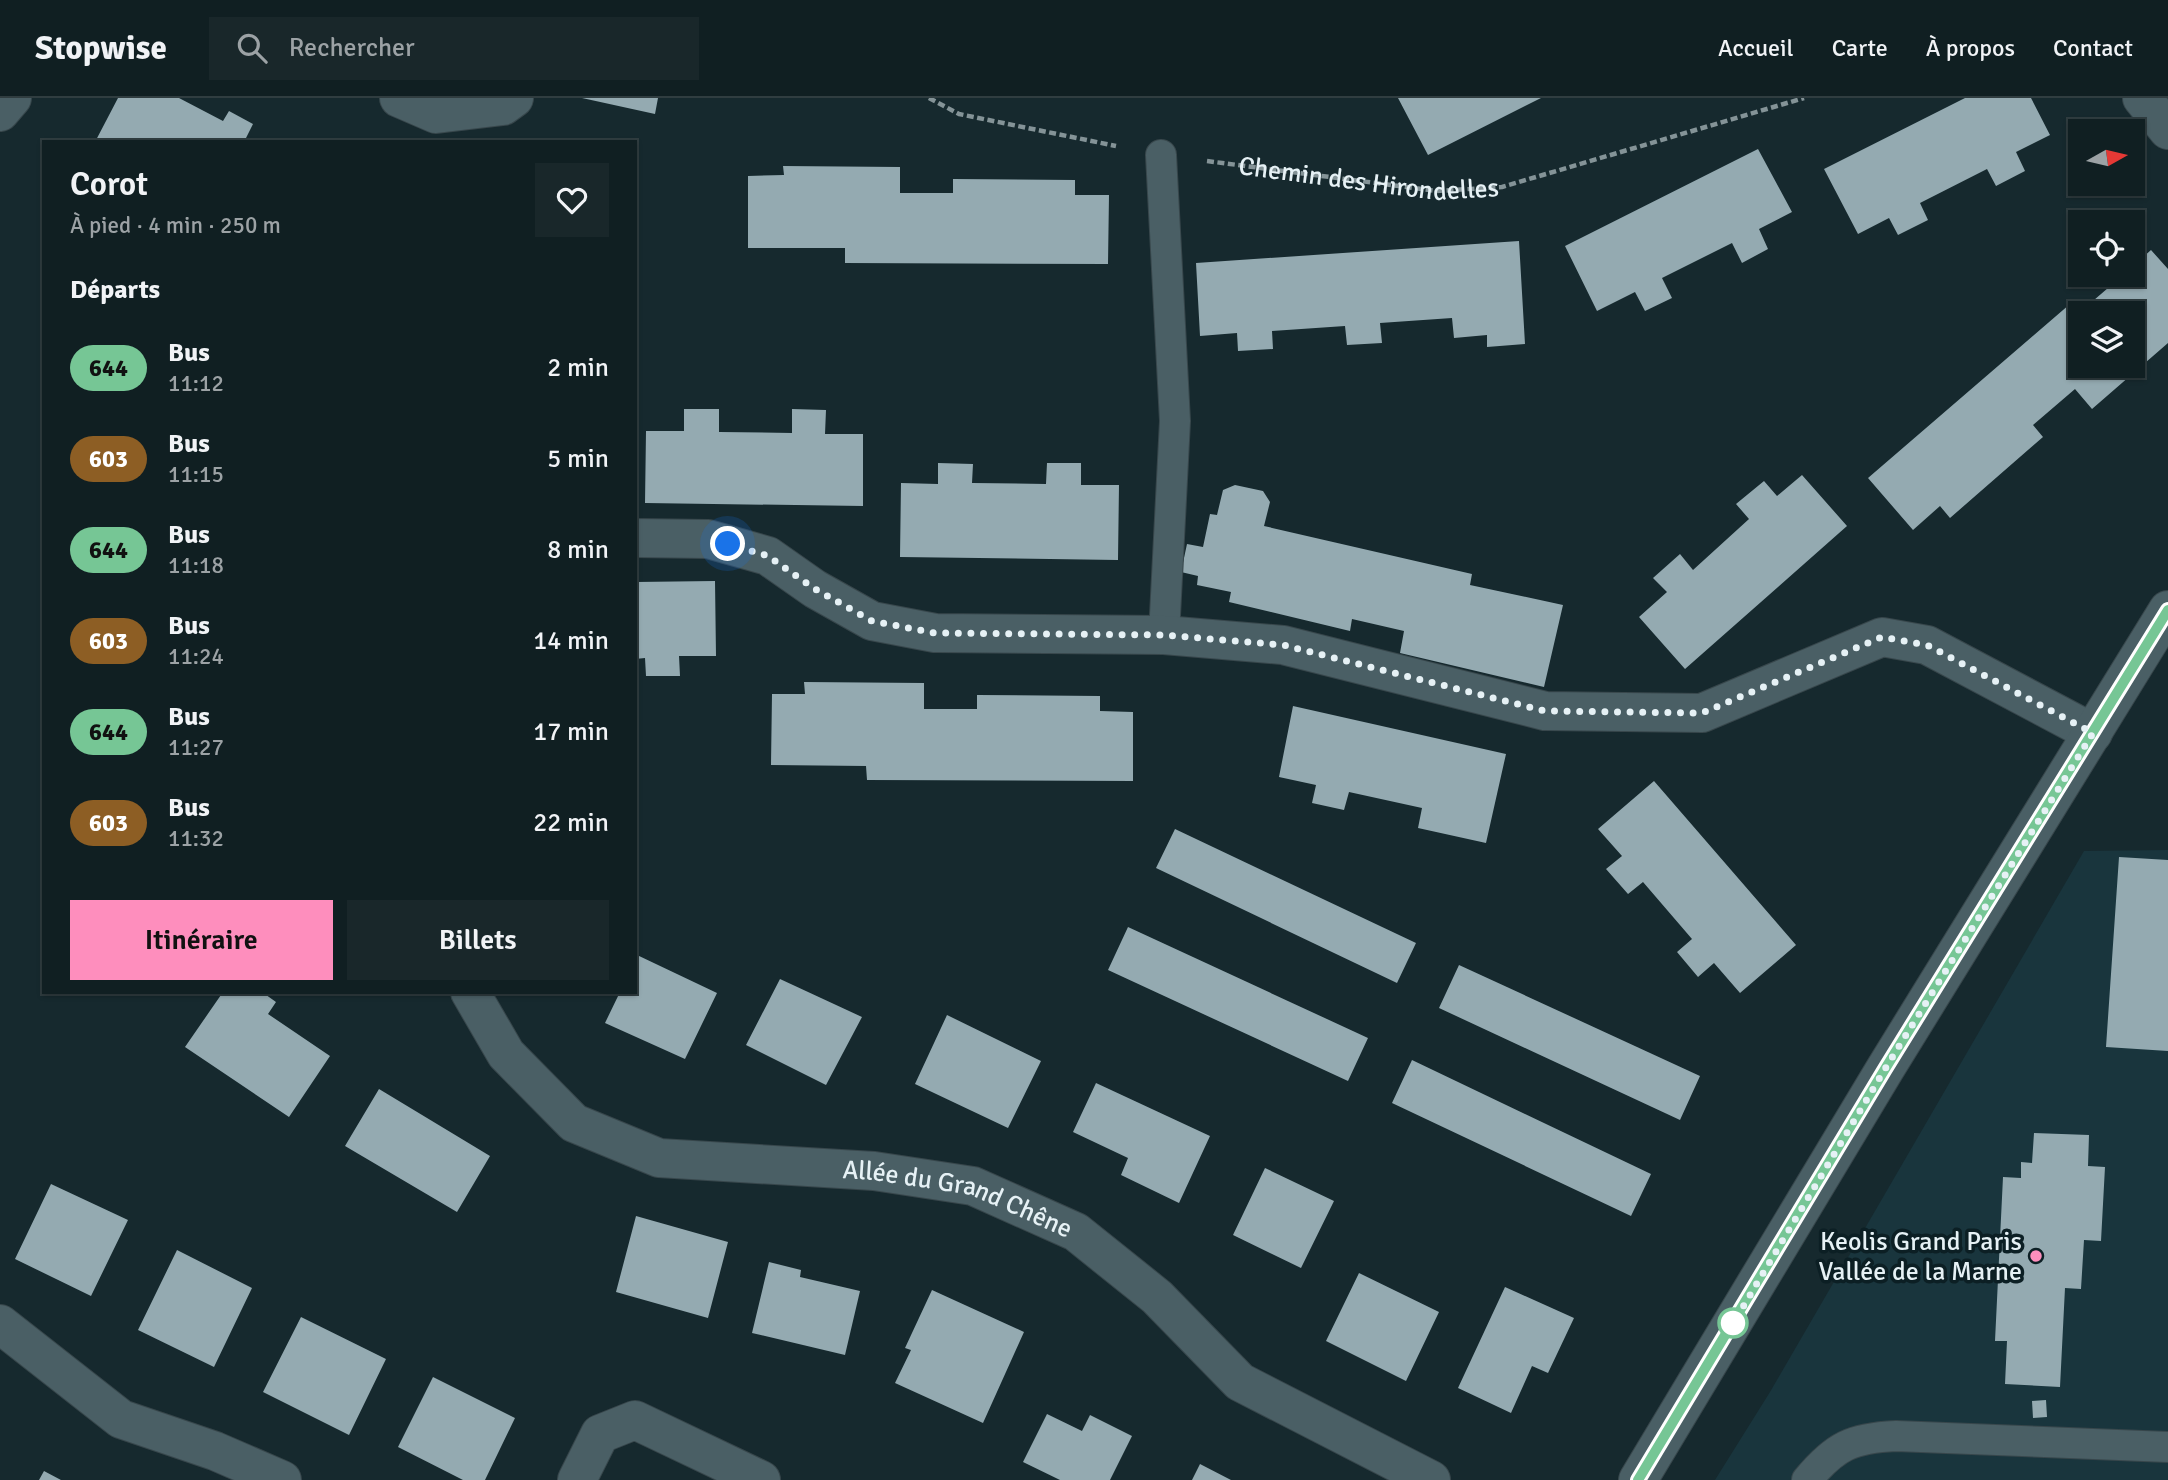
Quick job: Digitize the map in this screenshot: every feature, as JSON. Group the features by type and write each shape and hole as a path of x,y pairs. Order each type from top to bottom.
{"street":[{"path":"0,112 12,98"},
{"path":"399,98 436,114 503,106 514,98"},
{"path":"2142,98 2168,130"},
{"path":"637,538 708,539 768,556 815,589 872,621 935,633 1164,635 1283,645 1545,711 1702,713 1882,637 1927,645 2093,733"},
{"path":"1638,1480 1885,1069 2166,617"},
{"name":"Allée du Grand Chêne","path":"471,994 506,1054 574,1123 659,1158 874,1171 973,1186 1076,1232 1157,1297 1240,1382 1431,1480"},
{"path":"0,1324 121,1419 215,1451 282,1480"},
{"path":"577,1480 600,1434 635,1420 761,1480"}],"lane":[{"path":"1161,155 1175,421 1164,635"},
{"path":"1807,1480 1844,1444 1866,1437 2168,1447"}],"path":[{"name":"Chemin des Hirondelles","path":"929,98 959,114 1161,155 1437,191 1502,187 1804,98"}],"shaded area":[{"path":"2168,850 2168,1480 1715,1480 1770,1392 2084,851"}],"building":[{"path":"118,98 179,98 223,121 229,111 253,124 245,140 96,140"},
{"path":"582,98 658,98 655,114"},
{"path":"1398,98 1541,98 1428,155"},
{"path":"1965,98 2031,98 2050,135 2016,152 2025,171 1996,186 1987,169 1920,203 1928,220 1898,235 1889,218 1858,234 1824,169"},
{"path":"1758,149 1792,212 1759,229 1768,249 1742,263 1732,243 1662,278 1672,298 1645,311 1635,292 1597,311 1565,246"},
{"path":"783,166 900,167 900,193 953,193 953,179 1075,180 1075,195 1109,195 1108,264 845,263 845,248 748,248 748,176 784,175"},
{"path":"1519,241 1525,344 1487,347 1487,335 1454,338 1452,318 1380,323 1382,343 1347,345 1345,326 1272,331 1273,349 1238,351 1237,333 1200,336 1196,263"},
{"path":"2151,250 2168,269 2168,343 2145,363 2145,301 2093,301 2109,287 2145,287 2145,255"},
{"path":"2068,306 2068,378 2128,378 2092,409 2075,389 2033,425 2043,437 1950,518 1940,506 1913,530 1868,478"},
{"path":"684,409 719,409 719,432 792,433 792,409 826,410 825,434 863,434 863,506 645,503 646,431 684,431"},
{"path":"938,463 973,464 972,483 1046,484 1047,463 1081,463 1081,485 1119,485 1118,560 900,557 901,483 938,484"},
{"path":"1802,475 1847,526 1685,669 1639,617 1667,592 1653,578 1680,554 1693,570 1749,519 1736,504 1764,481 1777,496"},
{"path":"1235,485 1263,491 1270,502 1264,526 1472,574 1470,585 1563,605 1544,687 1400,653 1404,631 1352,619 1350,631 1229,602 1231,592 1197,585 1198,576 1181,572 1187,544 1203,547 1210,514 1217,515 1223,490"},
{"path":"715,581 716,656 679,656 680,676 646,676 645,658 637,659 637,582"},
{"path":"804,682 924,683 924,709 977,709 977,695 1100,696 1100,711 1133,712 1133,781 867,780 866,766 771,765 772,694 805,694"},
{"path":"1293,706 1506,754 1486,843 1418,828 1422,808 1349,792 1344,810 1312,803 1316,785 1279,777"},
{"path":"1654,781 1796,945 1740,993 1714,963 1698,977 1677,952 1692,939 1643,882 1628,894 1606,869 1622,856 1598,829"},
{"path":"1175,829 1416,943 1397,983 1156,868"},
{"path":"2119,857 2168,860 2168,1051 2106,1047"},
{"path":"1128,927 1368,1038 1348,1081 1108,970"},
{"path":"637,955 717,993 685,1059 605,1023 619,994 637,994"},
{"path":"1459,965 1700,1076 1680,1120 1439,1008"},
{"path":"780,979 862,1017 826,1085 746,1045"},
{"path":"222,994 265,994 276,1002 268,1014 330,1056 289,1117 185,1047"},
{"path":"947,1015 1041,1061 1008,1128 915,1084"},
{"path":"1412,1060 1651,1174 1631,1216 1392,1103"},
{"path":"1096,1083 1210,1136 1179,1203 1121,1175 1128,1158 1073,1132"},
{"path":"379,1089 490,1156 457,1212 345,1146"},
{"path":"2034,1133 2089,1135 2088,1166 2105,1167 2101,1241 2084,1240 2081,1289 2065,1288 2060,1387 2005,1384 2007,1341 1995,1341 2003,1177 2021,1178 2021,1162 2032,1163"},
{"path":"1265,1168 1334,1201 1301,1268 1233,1235"},
{"path":"51,1184 128,1220 91,1296 15,1259"},
{"path":"636,1216 728,1242 708,1318 616,1292"},
{"path":"177,1250 252,1288 214,1367 138,1330"},
{"path":"769,1262 801,1270 800,1277 860,1291 845,1355 752,1333"},
{"path":"1359,1273 1439,1312 1406,1381 1326,1341"},
{"path":"1505,1287 1574,1318 1548,1373 1532,1366 1511,1413 1458,1388"},
{"path":"932,1290 1024,1332 983,1423 895,1383 911,1350 905,1348"},
{"path":"301,1317 386,1359 349,1435 263,1392"},
{"path":"433,1377 515,1418 485,1480 463,1480 398,1447"},
{"path":"2046,1400 2047,1417 2033,1418 2032,1401"},
{"path":"1047,1414 1082,1431 1090,1415 1132,1436 1110,1480 1060,1480 1023,1462"},
{"path":"1200,1464 1231,1480 1192,1480"},
{"path":"44,1471 61,1480 39,1480"}],"bus line":[{"name":"644","path":"1638,1480 1885,1069 2168,610"}],"place":[{"name":"Keolis Grand Paris Vallée de la Marne","path":"2036,1256"}],"route":[{"path":"728,544 768,556 815,589 872,621 935,633 1164,635 1283,645 1545,711 1702,713 1882,637 1927,645 2093,733 1885,1069 1728,1332 1733,1323"}]}
